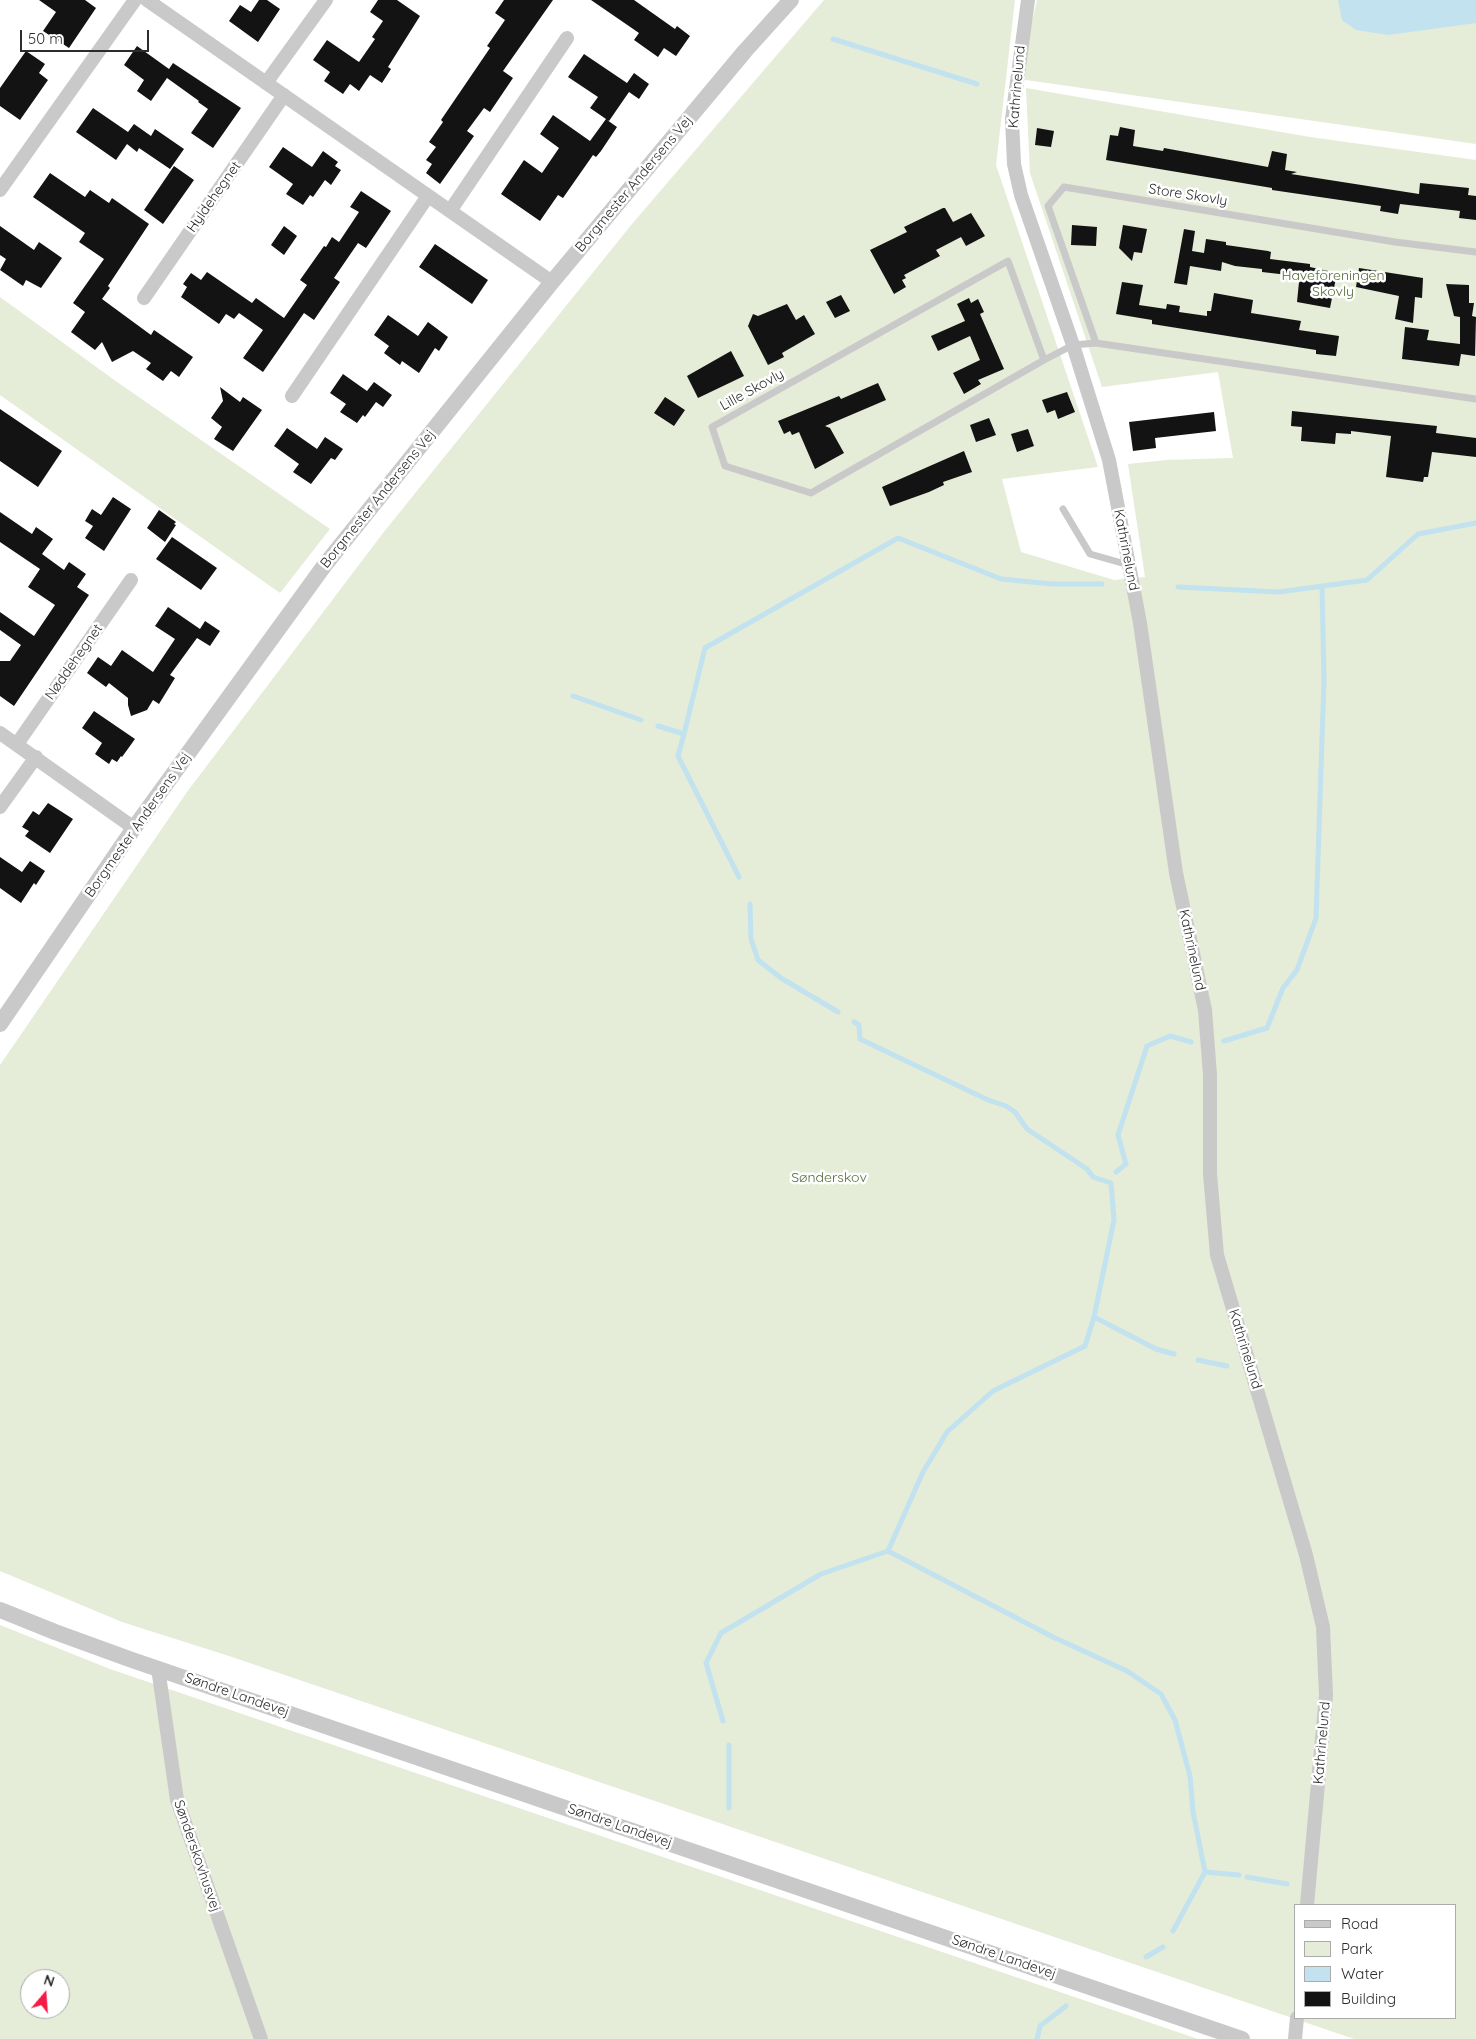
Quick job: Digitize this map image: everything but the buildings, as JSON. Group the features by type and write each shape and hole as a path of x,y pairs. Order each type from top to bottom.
{"street":[{"path":"0,190 135,0"},
{"path":"147,0 552,282"},
{"path":"266,83 326,0"},
{"name":"Borgmester Andersens Vej","path":"0,1024 134,828 324,566 552,282 739,59 791,0"},
{"name":"Kathrinelund","path":"1028,0 1012,119 1014,164 1021,194 1073,345 1109,460 1140,623 1176,873 1205,1010 1210,1075 1210,1174 1217,1255 1306,1554 1323,1627 1326,1695 1307,1904"},
{"path":"450,211 566,38"},
{"name":"Hyldehegnet","path":"144,298 284,96"},
{"path":"292,396 428,196"},
{"name":"Nøddehegnet","path":"17,744 131,580"},
{"path":"0,732 134,828"},
{"path":"0,807 36,757"},
{"name":"Søndre Landevej","path":"0,1610 54,1632 158,1668 1242,2039"},
{"name":"Sønderskovhusvej","path":"158,1668 177,1800 261,2039"},
{"path":"1295,2039 1297,2019"}],"lane":[{"name":"Store Skovly","path":"1096,343 1048,206 1064,187 1395,242 1476,252"},
{"name":"Lille Skovly","path":"1044,360 1008,261 712,427 725,466 811,493 1073,345"},
{"path":"1073,345 1096,343 1476,399"},
{"path":"1063,509 1090,554 1129,565"}],"green space":[{"name":"Sønderskov","path":"824,0 1015,0 996,165 1098,467 1002,479 1021,552 1114,580 1145,577 1128,464 1166,460 1233,458 1218,372 1102,387 1030,173 1026,88 1310,137 1476,160 1476,2039 1354,2039 1295,2019 1456,2019 1456,1904 1294,1904 1294,2019 229,1656 122,1622 0,1571 0,1065 187,792 383,533 632,224"},
{"path":"1037,0 1476,0 1476,144 1019,79"},
{"path":"0,297 117,382 330,529 280,593 0,395"},
{"path":"0,1625 110,1669 1198,2039 0,2039"}],"water":[{"path":"1338,0 1476,0 1476,23 1388,35 1356,30 1342,20"}],"waterway":[{"path":"833,39 977,84"},
{"path":"1178,587 1279,592 1367,580 1418,534 1476,523"},
{"path":"658,726 684,734 705,648 898,538 1001,579 1052,584 1102,584"},
{"path":"1224,1041 1267,1028 1283,988 1297,970 1316,918 1324,680 1322,586"},
{"path":"573,696 641,720"},
{"path":"684,734 678,756 739,877"},
{"path":"750,904 751,939 758,960 781,978 838,1012"},
{"path":"723,1721 706,1663 721,1633 821,1574 888,1551 923,1472 947,1432 993,1391 1085,1346 1094,1317 1114,1220 1111,1183 1093,1177 1087,1169 1027,1129 1015,1112 1006,1106 988,1100 860,1039 859,1025 854,1022"},
{"path":"1116,1172 1126,1164 1118,1135 1147,1046 1170,1036 1191,1042"},
{"path":"1094,1317 1156,1349 1174,1354"},
{"path":"1198,1360 1227,1366"},
{"path":"888,1551 1053,1637 1127,1671 1161,1694 1175,1720 1190,1776 1193,1812 1205,1872 1173,1931"},
{"path":"729,1745 729,1808"},
{"path":"1205,1872 1239,1875"},
{"path":"1247,1877 1287,1884"},
{"path":"1146,1957 1163,1947"},
{"path":"1037,2039 1040,2026 1066,2006"}],"park label":[{"name":"Haveforeningen Skovly","path":"1333,284"}]}
